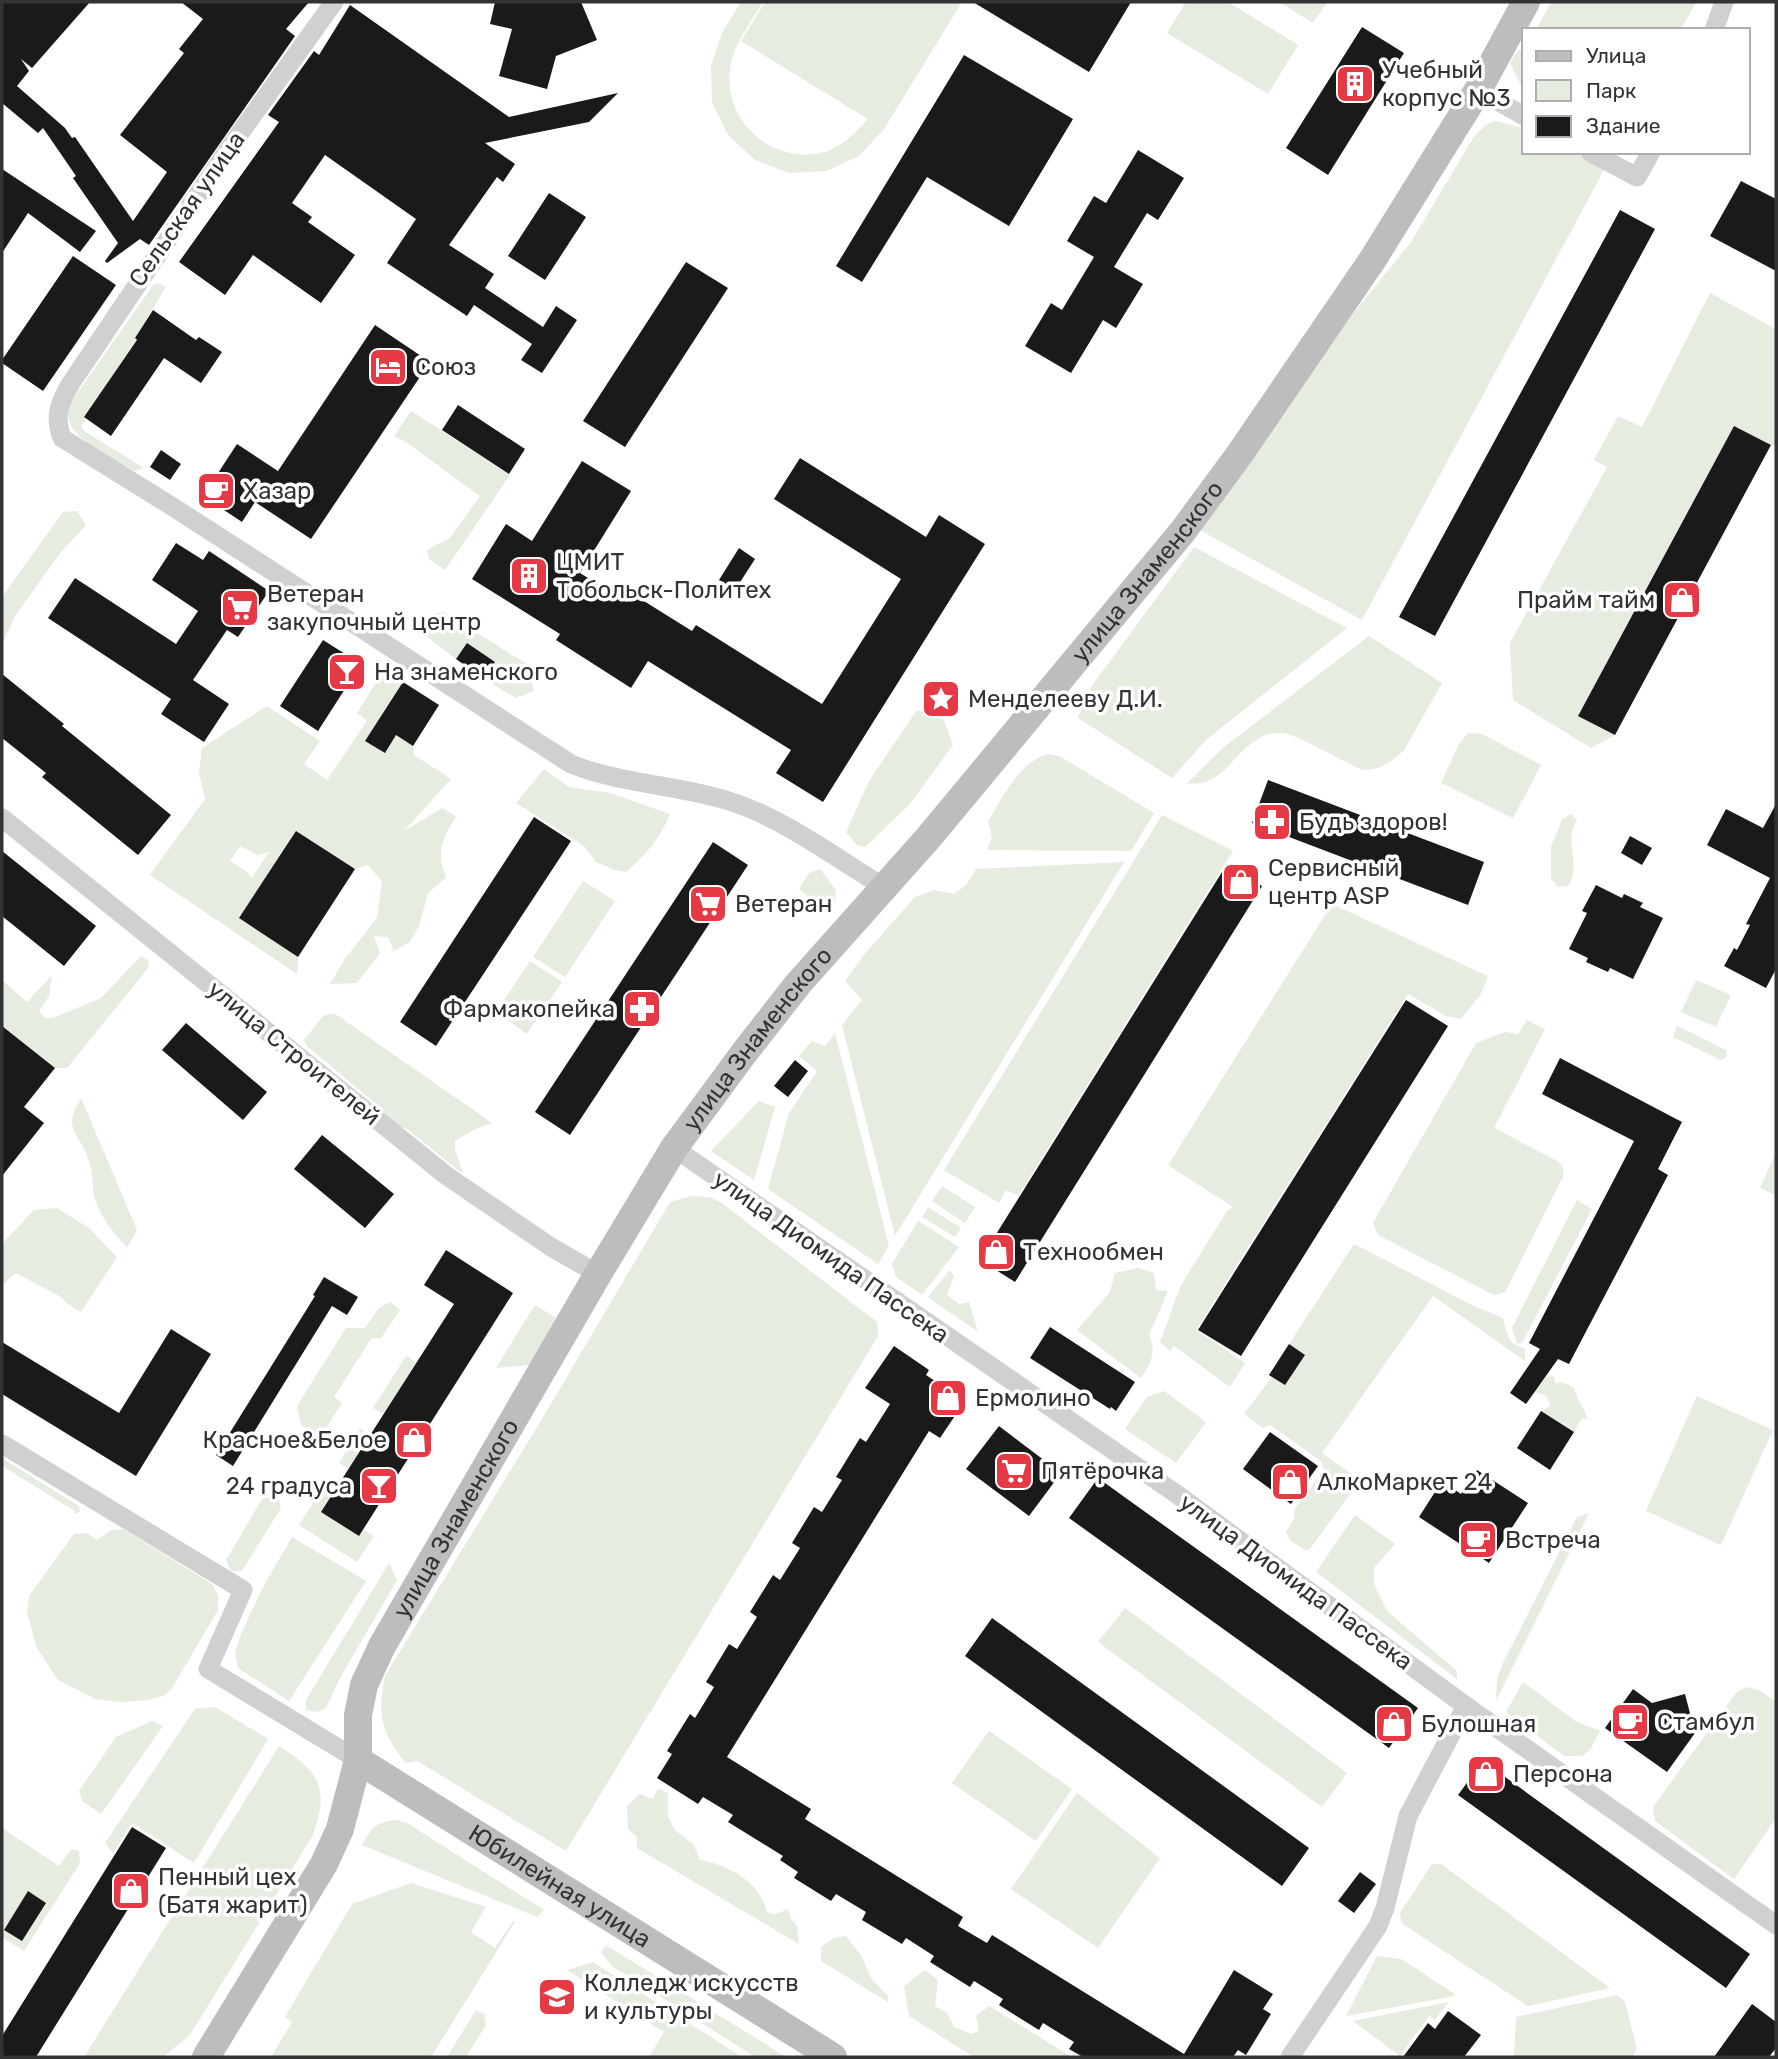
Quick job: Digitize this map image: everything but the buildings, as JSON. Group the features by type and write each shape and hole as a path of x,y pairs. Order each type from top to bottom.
{"main road":[{"name":"улица Знаменского","path":"206,2057 324,1864 341,1829 358,1760 358,1715 364,1685 382,1646 597,1273 674,1148 798,984 929,837 1183,531 1239,455 1373,259 1478,90 1526,2"},
{"name":"Юбилейная улица","path":"358,1760 834,2057"}],"street":[{"name":"Сельская улица","path":"334,2 235,140 78,372 60,402 57,424 62,438 571,764 602,774 704,795 751,809 884,887"},
{"path":"1715,28 1724,2"},
{"path":"1478,90 1522,115"},
{"path":"1594,154 1637,177 1650,154"},
{"name":"улица Строителей","path":"2,818 447,1176 542,1242 597,1273"},
{"name":"улица Диомида Пассека","path":"674,1148 1175,1493 1466,1706 1776,1925"},
{"path":"2,1444 243,1590 208,1669 358,1760"},
{"path":"1290,2057 1378,1926 1408,1816 1466,1706"}],"green space":[{"path":"741,2 763,2 743,34 732,60 730,88 734,105 754,134 768,145 802,155 835,148 853,135 868,119 741,41 765,2 962,2 884,129 859,156 826,171 789,173 755,160 728,135 712,102 711,65 723,31"},
{"path":"1186,2 1228,2 1298,45 1268,94 1167,33"},
{"path":"1279,2 1327,2 1313,23"},
{"path":"1551,2 1696,2 1682,28 1537,28"},
{"path":"1518,50 1522,50 1522,88 1510,63"},
{"path":"1495,121 1522,128 1522,154 1577,154 1605,168 1362,620 1200,530 1353,314 1411,242 1475,135"},
{"path":"154,284 166,287 135,338 137,340 81,426 84,431 144,468 135,471 84,440 70,423 68,413 73,399"},
{"path":"1710,293 1776,329 1776,446 1734,426 1578,715 1615,735 1591,748 1513,700 1510,643 1607,467 1594,460 1618,416 1642,427"},
{"path":"411,411 510,475 445,570 429,559 427,550 450,538 480,496 394,436"},
{"path":"77,511 86,525 61,552 15,616 2,645 2,597 63,512"},
{"path":"1194,547 1347,628 1207,739 1172,778 1078,718 1091,687"},
{"path":"444,612 528,665 534,691 516,698 484,679 495,662 467,643 456,659 423,634 435,614"},
{"path":"1369,636 1442,683 1404,750 1395,758 1380,767 1363,770 1290,735 1270,734 1249,745 1213,778 1202,783 1186,784 1224,747"},
{"path":"386,674 396,674 403,682 385,753 396,735 413,746 414,755 451,779 404,831 442,808 456,816 442,846 441,860 446,878 428,893 419,926 410,942 394,951 388,937 374,936 380,953 357,983 330,984 344,960 377,918 382,881 368,865 355,869 298,957 297,974 150,875 205,799 199,773 202,748 267,706 320,741 304,764 327,780 367,721 357,713 379,678","holes":["240,846 257,855 269,852 252,878 230,861"]},
{"path":"917,710 944,720 953,745 909,805 865,847 857,845 846,832 869,781"},
{"path":"1468,733 1482,734 1541,765 1513,818 1441,783 1459,744"},
{"path":"1048,754 1059,756 1154,813 1131,851 987,850 992,838 988,821 1006,791 1028,764"},
{"path":"544,769 569,787 610,793 670,814 652,846 640,859 626,872 615,870 596,862 584,846 516,803"},
{"path":"1571,814 1577,820 1572,836 1572,878 1568,886 1558,887 1551,878 1551,847 1562,820"},
{"path":"1162,815 1233,851 1018,1196 1006,1190 999,1203 944,1170"},
{"path":"1124,862 895,1236 842,1025 862,1000 845,981 863,956 915,897 934,890 954,894 966,885 976,869"},
{"path":"820,869 836,890 835,902 820,902 799,889 809,873"},
{"path":"583,881 615,901 565,977 533,957"},
{"path":"1332,904 1488,976 1481,994 1461,1019 1446,1016 1408,994 1196,1330 1245,1363 1230,1387 1174,1346 1170,1351 1160,1342 1181,1285 1227,1211 1233,1207 1168,1165"},
{"path":"141,956 148,960 149,967 67,1068 55,1068 2,1026 2,980 27,1002 52,975 49,996 39,1011 44,1018 53,1018 101,998"},
{"path":"530,961 562,982 527,1034 496,1012"},
{"path":"1696,980 1731,995 1716,1027 1681,1012"},
{"path":"334,1013 492,1123 455,1141 463,1174 407,1129 392,1122 382,1109 307,1046 304,1040 323,1016"},
{"path":"1527,1020 1545,1029 1494,1128 1559,1162 1563,1168 1563,1177 1505,1292 1494,1295 1378,1235 1373,1223 1476,1043 1505,1032 1518,1034"},
{"path":"1677,1026 1726,1050 1727,1057 1721,1060 1673,1037"},
{"path":"835,1033 889,1246 878,1264 768,1189 789,1113 817,1071 799,1056 812,1041 825,1046"},
{"path":"81,1098 137,1230 127,1248 109,1226 96,1202 90,1164 73,1126 72,1118"},
{"path":"759,1101 775,1107 754,1180 711,1151"},
{"path":"1776,1153 1776,1196 1760,1188"},
{"path":"942,1186 975,1207 965,1223 932,1201"},
{"path":"692,1196 710,1197 723,1204 877,1322 878,1336 566,1851 417,1761 406,1763 391,1742 383,1722 381,1701 385,1676 545,1414 670,1202"},
{"path":"1577,1200 1592,1209 1522,1343 1517,1343 1512,1328"},
{"path":"928,1207 961,1228 955,1237 922,1217"},
{"path":"57,1208 89,1228 117,1257 81,1312 66,1303 63,1298 16,1273 2,1285 2,1244 34,1210"},
{"path":"918,1221 959,1247 922,1295 896,1277 892,1264"},
{"path":"1354,1244 1472,1305 1503,1318 1512,1342 1525,1348 1525,1361 1433,1296 1322,1453 1360,1480 1310,1549 1305,1550 1290,1540 1286,1532 1294,1519 1295,1508 1324,1470 1321,1461 1270,1425 1263,1428 1244,1414 1272,1377 1269,1375"},
{"path":"1138,1268 1154,1273 1156,1290 1168,1291 1149,1335 1153,1347 1152,1357 1141,1378 1077,1330 1110,1292 1115,1273"},
{"path":"950,1270 954,1276 947,1295 959,1304 969,1302 978,1332 928,1297"},
{"path":"390,1302 400,1310 381,1338 371,1339 334,1397 342,1403 326,1428 316,1433 301,1425 297,1406 346,1328 365,1328 379,1308"},
{"path":"535,1305 558,1319 531,1365 496,1368"},
{"path":"406,1356 416,1362 384,1414 373,1408"},
{"path":"1553,1375 1555,1383 1563,1382 1574,1388 1587,1416 1588,1420 1582,1418 1574,1432 1541,1411 1551,1406 1546,1396 1535,1392 1545,1378"},
{"path":"1164,1391 1206,1422 1176,1463 1125,1429 1147,1397"},
{"path":"1697,1396 1773,1430 1721,1545 1646,1511"},
{"path":"360,1429 370,1435 349,1469 339,1463"},
{"path":"2,1458 79,1506 80,1512 75,1514 75,1511 2,1466"},
{"path":"326,1482 336,1489 359,1535 363,1529 374,1536 357,1562 299,1525"},
{"path":"278,1495 281,1508 242,1571 231,1571 226,1560 262,1499"},
{"path":"1589,1513 1496,1701 1497,1679 1503,1663 1577,1517"},
{"path":"1355,1515 1395,1544 1374,1568 1374,1584 1387,1611 1457,1671 1457,1679 1316,1572"},
{"path":"123,1529 212,1584 218,1595 218,1610 171,1690 149,1700 120,1702 95,1699 57,1679 36,1646 27,1612 29,1596 74,1534 87,1533 96,1540 112,1530"},
{"path":"292,1537 366,1581 289,1701 238,1668 235,1652 262,1589"},
{"path":"389,1563 397,1580 340,1678 326,1708 318,1712 306,1710 306,1700"},
{"path":"1125,1608 1347,1773 1322,1807 1098,1642"},
{"path":"1523,1682 1575,1721 1600,1731 1590,1750 1582,1756 1564,1756 1506,1712"},
{"path":"1746,1687 1759,1690 1776,1702 1776,1818 1734,1879 1655,1821 1653,1807 1737,1692"},
{"path":"215,1707 268,1739 194,1863 132,1823 113,1853 105,1843 195,1709"},
{"path":"152,1721 163,1726 101,1814 82,1801 79,1791 116,1737"},
{"path":"989,1731 1072,1789 1036,1841 952,1783"},
{"path":"279,1746 304,1764 317,1782 320,1804 313,1835 190,2035 164,2056 84,2057"},
{"path":"658,1788 668,1793 668,1817 675,1830 693,1844 700,1860 722,1866 742,1877 758,1892 767,1912 774,1915 788,1909 797,1926 799,1944 637,1848 637,1837 628,1829 627,1806 640,1794 653,1799"},
{"path":"1077,1793 1160,1858 1098,1948 1011,1889"},
{"path":"397,1820 407,1823 544,1910 537,1917 362,1845 375,1826"},
{"path":"2,1828 59,1866 71,1849 79,1851 80,1863 24,1951 2,1937","holes":["28,1892 21,1940 4,1929"]},
{"path":"1432,1864 1441,1864 1610,1988 1528,2006 1404,1925 1400,1913"},
{"path":"411,1883 486,1907 471,1932 495,1948 513,1921 515,1922 431,2057 271,2057 292,2022 285,2017 352,1904"},
{"path":"846,1936 862,1957 871,1978 888,1996 888,2002 821,1961 821,1947 834,1938"},
{"path":"606,1945 786,2057 755,2057 612,1966 601,1953"},
{"path":"1377,1956 1401,1959 1455,1994 1454,1996 1346,2016"},
{"path":"593,1962 742,2057 649,2057 664,2032 567,1970"},
{"path":"925,1970 938,1980 935,2006 947,2013 954,2027 971,2034 979,2031 976,2016 989,2006 1072,2057 974,2057 909,2016 904,1986"},
{"path":"1617,1995 1625,2002 1637,2050 1632,2057 1514,2057 1516,2017"},
{"path":"1449,2002 1435,2020 1429,2016 1400,2056 1353,2021"},
{"path":"476,2010 484,2014 486,2025 466,2057 447,2057"}],"place":[{"name":"Учебный корпус №3","path":"1355,84"},
{"name":"Союз","path":"388,367"},
{"name":"Хазар","path":"216,491"},
{"name":"ЦМИТ Тобольск-Политех","path":"529,576"},
{"name":"Прайм тайм","path":"1682,600"},
{"name":"Ветеран закупочный центр","path":"240,608"},
{"name":"На знаменского","path":"347,672"},
{"name":"Менделееву Д.И.","path":"941,699"},
{"name":"Будь здоров!","path":"1272,822"},
{"name":"Сервисный центр ASP","path":"1241,882"},
{"name":"Ветеран","path":"708,904"},
{"name":"Фармакопейка","path":"642,1009"},
{"name":"Технообмен","path":"996,1252"},
{"name":"Ермолино","path":"948,1398"},
{"name":"Красное&Белое","path":"414,1440"},
{"name":"Пятёрочка","path":"1014,1471"},
{"name":"АлкоМаркет 24","path":"1290,1482"},
{"name":"24 градуса","path":"379,1486"},
{"name":"Встреча","path":"1478,1540"},
{"name":"Стамбул","path":"1630,1722"},
{"name":"Булошная","path":"1394,1724"},
{"name":"Персона","path":"1486,1774"},
{"name":"Пенный цех (Батя жарит)","path":"131,1891"},
{"name":"Колледж искусств и культуры","path":"557,1997"}]}
